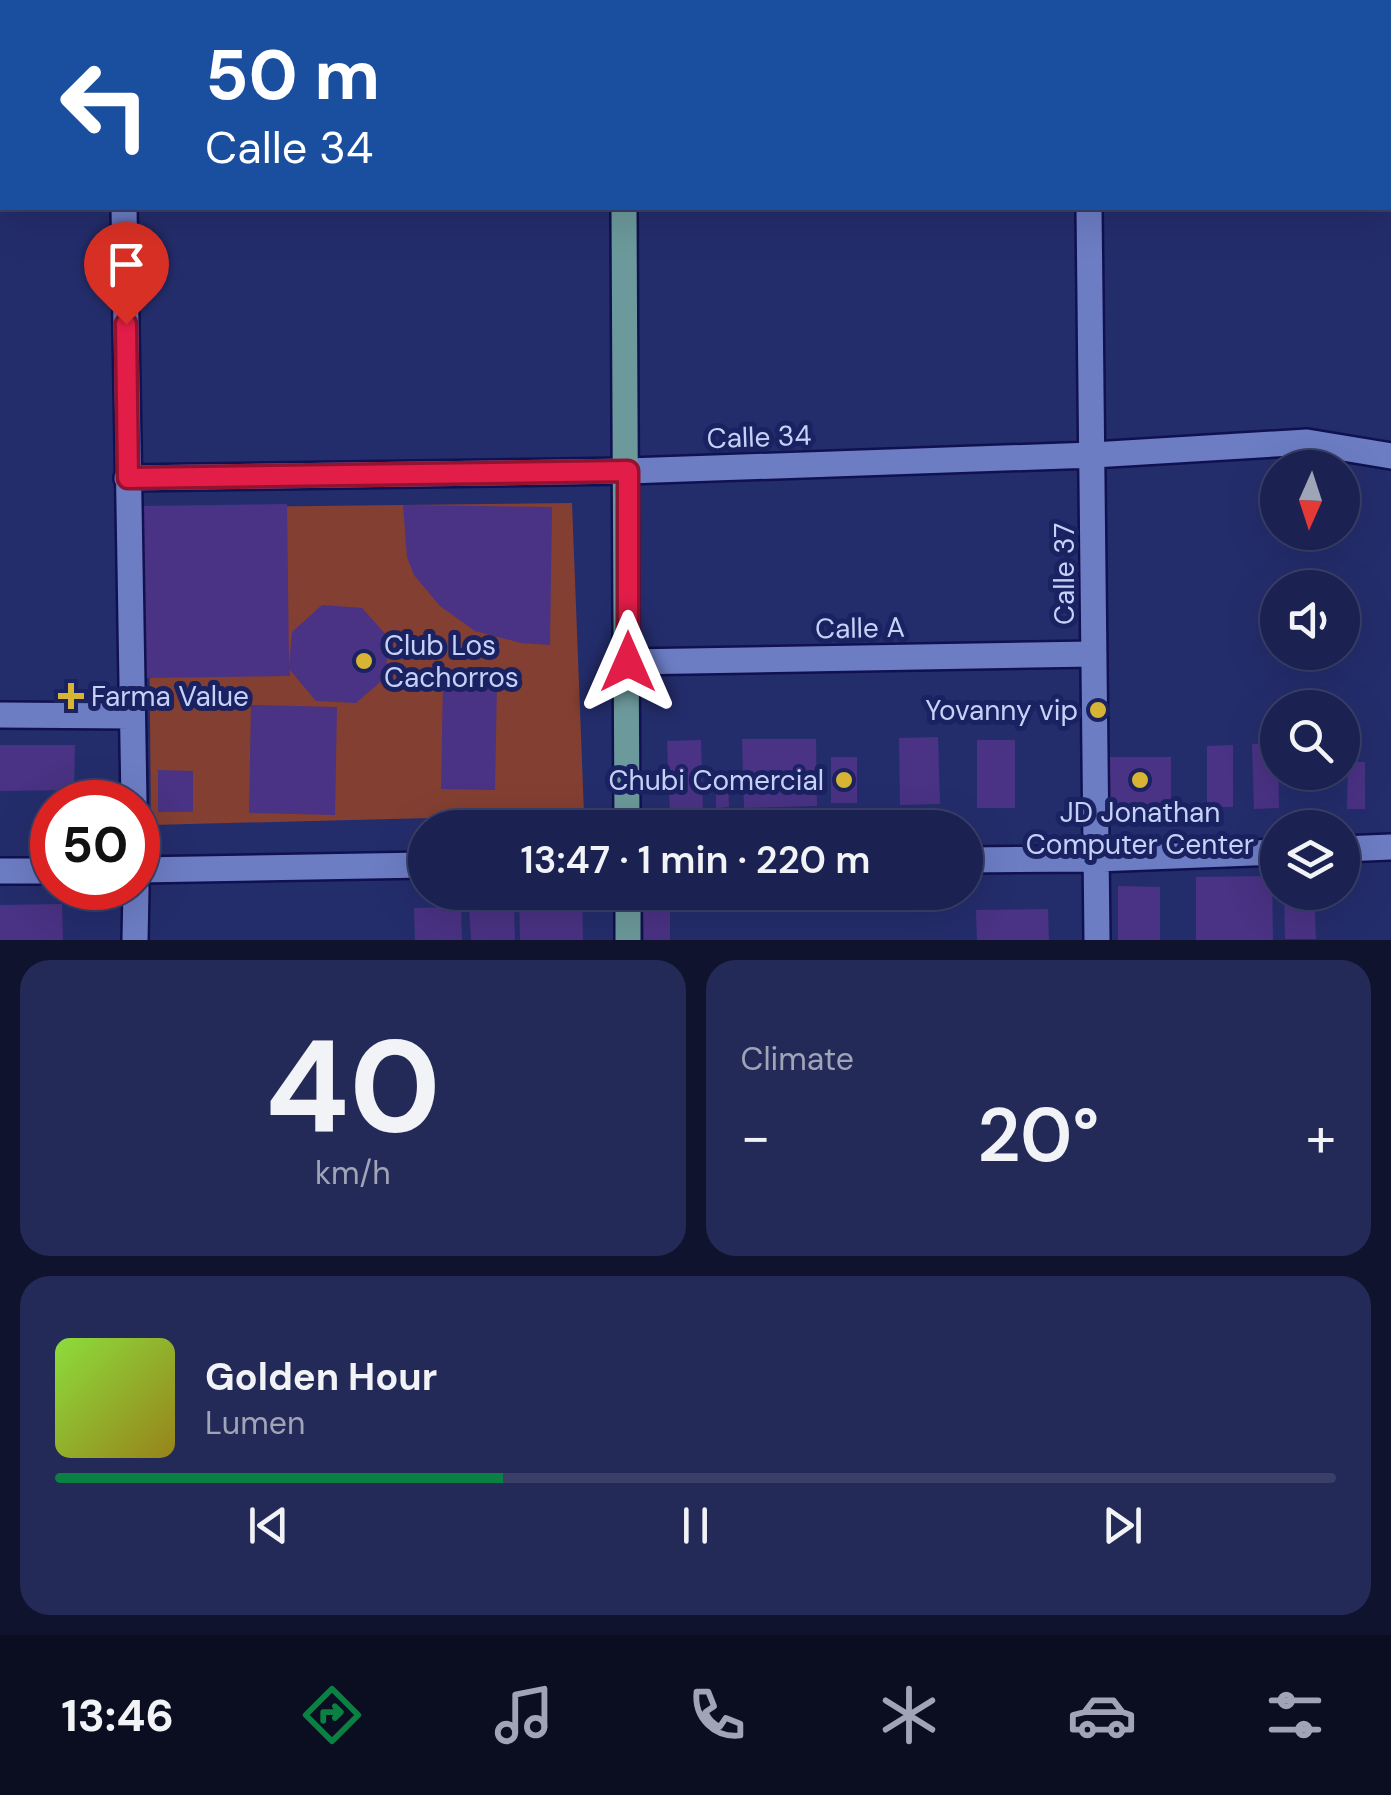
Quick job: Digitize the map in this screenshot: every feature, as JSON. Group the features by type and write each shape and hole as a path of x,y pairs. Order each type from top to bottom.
{"main road":[{"path":"624,210 627,810"},
{"path":"628,910 628,940"}],"street":[{"path":"124,210 133,780"},
{"name":"Calle 37","path":"1090,210 1097,940"},
{"name":"Calle 34","path":"128,478 628,471 1094,456 1307,442 1391,456"},
{"name":"Calle A","path":"628,662 1094,654"},
{"path":"0,716 132,716"},
{"path":"1360,848 1391,847"},
{"path":"983,860 1260,853"},
{"path":"160,870 408,865"},
{"path":"0,871 30,870"},
{"path":"135,940 136,910"}],"shaded area":[{"name":"Club Los Cachorros","path":"572,503 584,810 408,810 408,818 160,825 160,780 151,780 148,508"}],"building":[{"path":"287,504 289,667 292,632 322,605 362,608 388,637 386,677 356,703 316,701 290,670 290,676 142,678 140,506"},
{"path":"403,505 552,507 550,645 521,643 475,631 440,606 414,575 407,557"},
{"path":"443,681 497,682 495,790 441,789"},
{"path":"251,705 337,707 335,815 249,813"},
{"path":"938,737 940,804 900,805 899,738"},
{"path":"742,739 816,739 817,806 744,808"},
{"path":"701,740 703,810 670,810 667,741"},
{"path":"977,740 1015,740 1015,808 977,808"},
{"path":"1252,744 1260,744 1260,790 1279,790 1279,808 1254,809"},
{"path":"0,745 75,745 74,780 30,780 30,791 0,791"},
{"path":"1233,745 1233,807 1207,807 1207,746"},
{"name":"Chubi Comercial","path":"831,757 857,757 857,803 831,803"},
{"name":"JD Jonathan Computer Center","path":"1110,757 1171,757 1171,812 1117,811 1110,802"},
{"path":"1360,762 1365,762 1365,809 1347,809 1347,790 1360,790"},
{"path":"158,770 193,771 193,812 160,812"},
{"path":"716,776 728,776 729,807 716,808"},
{"path":"1260,876 1260,910 1273,910 1273,940 1196,940 1196,877"},
{"path":"1118,886 1160,887 1160,940 1118,940"},
{"path":"0,905 62,910 63,940 0,940"},
{"path":"1048,909 1049,940 977,940 976,910"},
{"path":"414,910 461,910 462,940 415,940"},
{"path":"469,910 514,910 515,940 471,940"},
{"path":"519,910 582,910 583,940 520,940"},
{"path":"643,910 670,910 670,940 644,940"},
{"path":"1284,910 1315,910 1316,939 1285,939"}],"place":[{"name":"Club Los Cachorros","path":"364,661"},
{"name":"Farma Value","path":"71,696"},
{"name":"Yovanny vip","path":"1098,710"},
{"name":"Chubi Comercial","path":"844,780"},
{"name":"JD Jonathan Computer Center","path":"1140,780"}],"route":[{"path":"126,324 128,478 628,471 628,662"}]}
